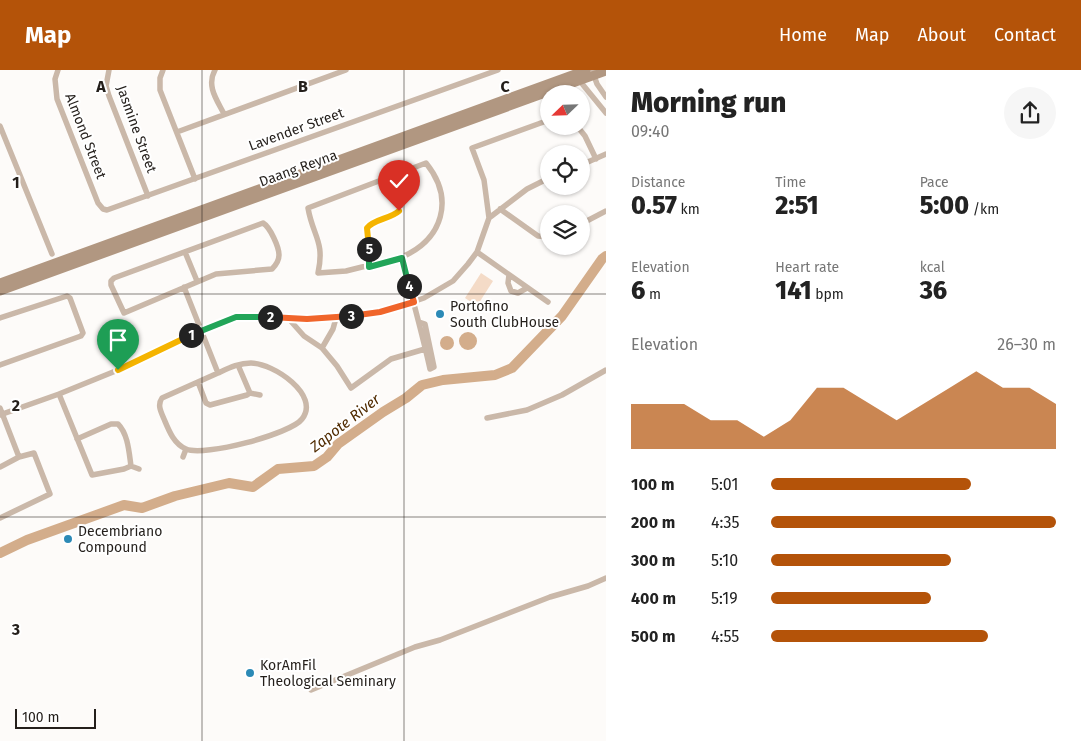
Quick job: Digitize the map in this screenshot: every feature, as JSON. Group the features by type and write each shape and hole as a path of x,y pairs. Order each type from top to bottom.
{"main road":[{"name":"Daang Reyna","path":"0,291 60,266 577,77 606,71"},
{"name":"Daang Reyna","path":"0,283 60,266"}],"street":[{"name":"Almond Street","path":"58,70 55,79 57,99 98,203 103,209"},
{"name":"Jasmine Street","path":"109,70 106,86 109,96 148,196"},
{"path":"163,70 160,78 160,90 195,179"},
{"path":"215,70 211,77 211,85 224,114"},
{"path":"177,132 346,70"},
{"name":"Lavender Street","path":"103,209 111,209 195,179 478,73 498,70"},
{"path":"592,75 606,98 598,104"},
{"path":"577,77 583,85"},
{"path":"590,94 606,113"},
{"path":"19,457 1,413 59,394 118,370 201,330 236,317 336,318 380,312 414,302 432,294 461,273 477,252 489,218 484,180 472,148 540,123"},
{"path":"0,126 52,254"},
{"path":"584,135 596,159"},
{"path":"590,161 606,154"},
{"path":"426,164 435,174 442,196 440,220 435,231 420,248 402,258 369,267 318,273 321,260 320,243 308,208 391,178 426,164"},
{"path":"369,267 367,228 395,214 400,207 391,178"},
{"path":"489,218 527,189 540,182"},
{"path":"500,209 540,236"},
{"path":"590,219 606,211"},
{"path":"263,223 269,226 279,255 276,266 272,270 216,274 197,281 124,313 110,281 263,223"},
{"path":"185,252 197,281"},
{"path":"477,252 548,302"},
{"path":"402,258 430,369 434,367 425,324 419,322"},
{"path":"509,275 508,284 511,292 518,293 527,288"},
{"path":"184,287 218,373"},
{"path":"0,318 67,296 70,298 83,333 81,336 0,365"},
{"path":"288,318 304,336 322,348 338,366 351,388 391,358 425,349"},
{"path":"322,348 333,329 336,318"},
{"path":"253,363 277,372 299,389 307,405 306,414 298,424 246,443 204,451 186,449 178,445 169,433 160,402 162,398 218,373 238,365 253,363"},
{"path":"238,365 250,393"},
{"path":"487,418 527,410 562,396 606,370"},
{"path":"198,382 206,403 210,404 243,397 250,393 260,395"},
{"path":"59,394 92,475 131,466 139,469"},
{"path":"77,439 111,424 118,424 128,443 131,466"},
{"path":"183,457 186,449"},
{"path":"0,467 19,457 34,453 50,494 0,518"},
{"path":"311,690 415,647 440,640 550,597 588,586 606,578"}],"shaded area":[{"path":"481,273 493,281 477,306 465,298"},
{"path":"468,332 474,335 477,341 474,347 468,350 462,347 459,341 462,335"},
{"path":"444,336 450,336 454,343 450,350 444,350 440,346 440,340"}],"waterway":[{"name":"Zapote River","path":"0,553 27,540 124,505 142,508 175,496 229,483 253,487 278,469 314,466 327,457 338,444 422,385 443,380 495,375 512,368 562,316 606,256"}],"place":[{"name":"Portofino South ClubHouse","path":"440,314"},
{"name":"Decembriano Compound","path":"68,539"},
{"name":"KorAmFil Theological Seminary","path":"250,673"}],"route":[{"path":"118,370 201,330 236,317 336,318 380,312 414,302 402,258 369,267 367,228 399,211"}]}
